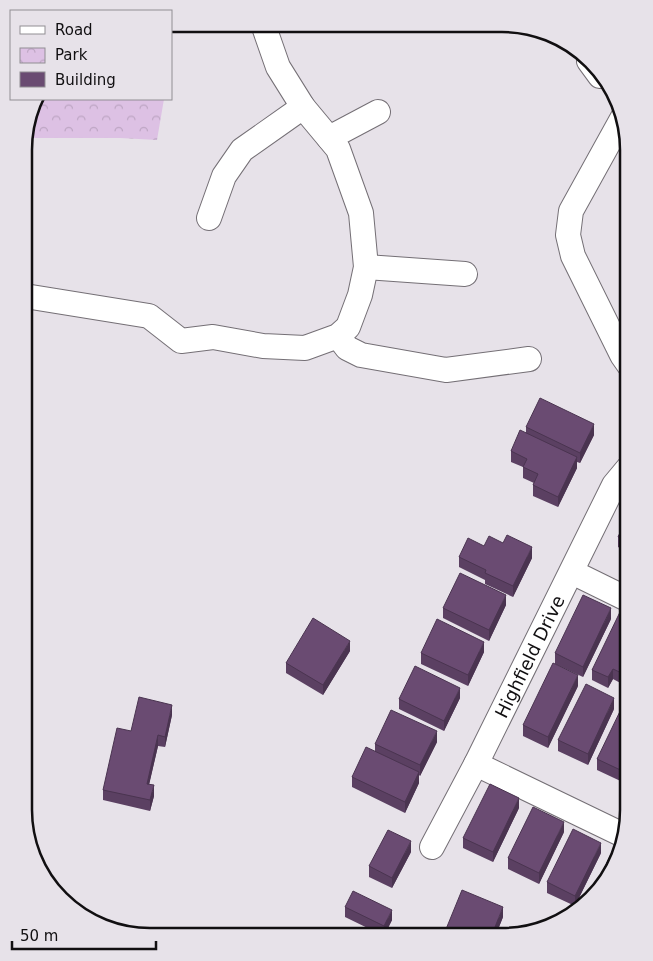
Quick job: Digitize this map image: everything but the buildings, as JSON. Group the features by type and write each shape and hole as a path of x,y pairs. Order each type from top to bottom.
{"street":[{"path":"32,297 149,316 181,340 213,337 263,346 305,348 338,336 348,327 360,295 366,267 362,212 338,149 303,107 278,67 266,32"},
{"path":"209,218 224,176 242,150 303,107"},
{"path":"329,138 378,112"},
{"path":"618,127 571,211 568,235 573,256 620,351"},
{"path":"366,267 465,274"},
{"path":"338,336 347,348 361,356 446,370 529,359"},
{"name":"Highfield Drive","path":"432,848 476,764 614,485 620,478"},
{"path":"572,572 620,596"},
{"path":"476,764 618,833"}],"green space":[{"path":"44,100 164,100 157,140 34,138 39,112"}]}
